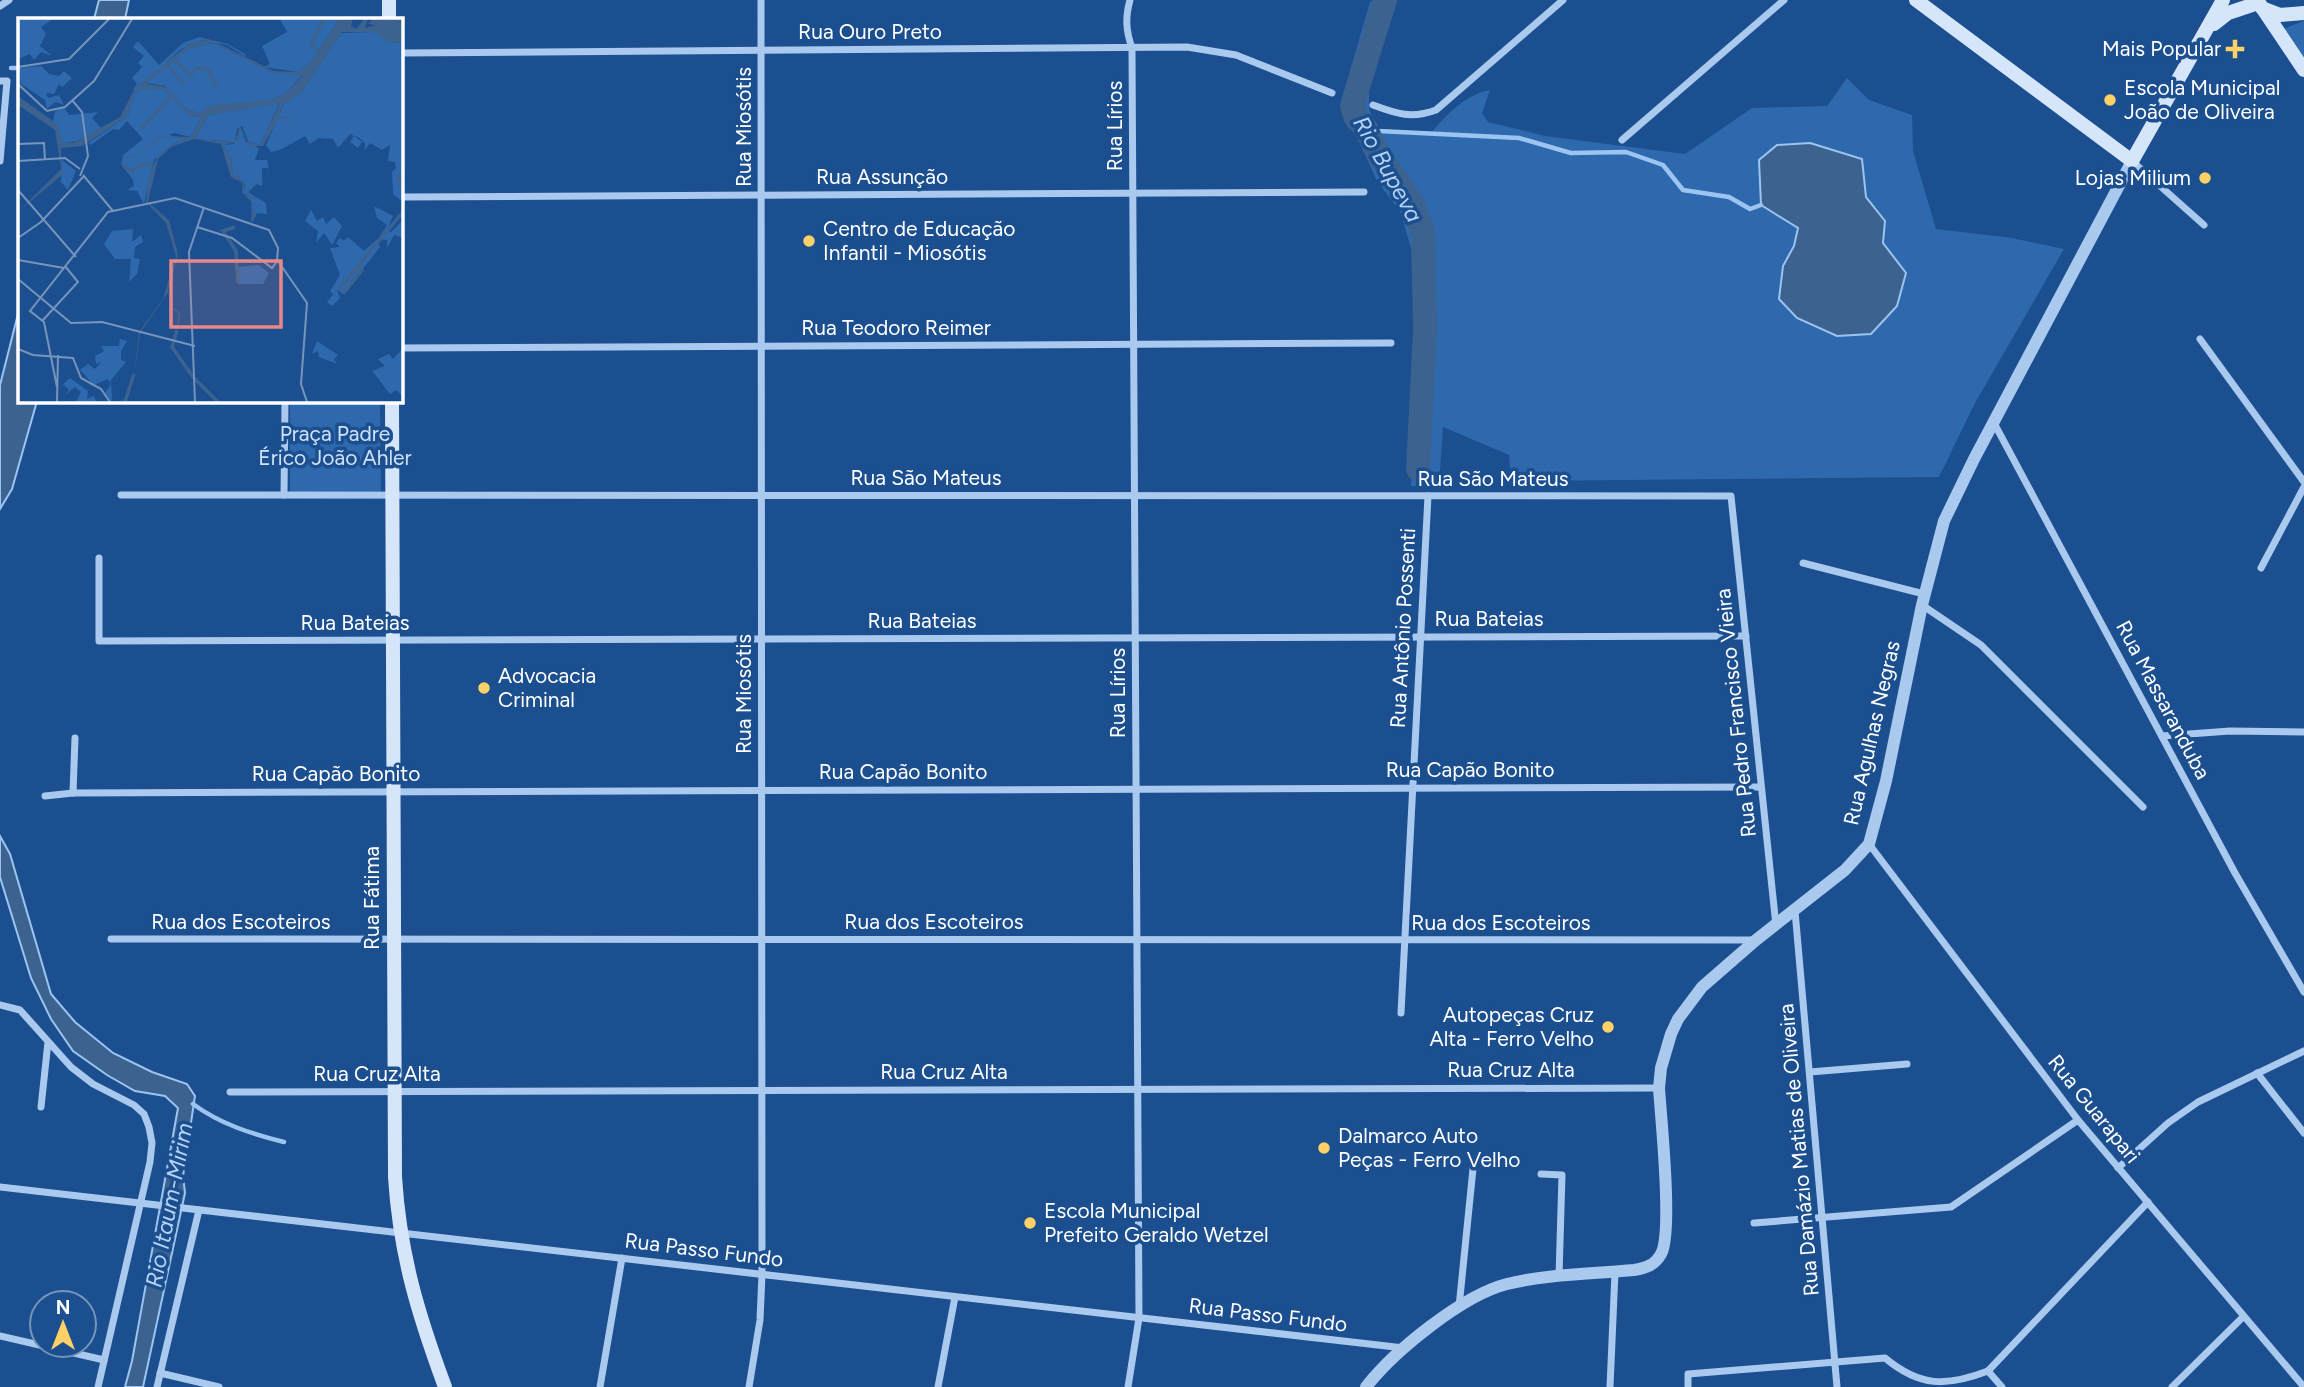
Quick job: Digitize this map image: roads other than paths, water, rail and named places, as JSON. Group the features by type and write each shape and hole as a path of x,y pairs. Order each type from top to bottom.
{"main road":[{"path":"389,0 389,18"},
{"path":"1916,0 2132,160"},
{"name":"Rua Agulhas Negras","path":"2132,160 2223,0"},
{"path":"2259,4 2280,15 2304,13"},
{"path":"2259,4 2304,70"},
{"name":"Rua Agulhas Negras","path":"2205,32 2228,13 2259,4"},
{"name":"Rua Fátima","path":"392,402 395,1177 400,1233 415,1301 445,1387"}],"street":[{"path":"0,6 9,0"},
{"name":"Rua Miosótis","path":"750,1387 761,1320 762,1274 761,0"},
{"name":"Rua Lírios","path":"1128,1387 1139,1318 1132,48 1126,32 1130,0"},
{"path":"1373,105 1399,115 1411,116 1436,110 1563,0"},
{"path":"1622,140 1784,0"},
{"name":"Rua Ouro Preto","path":"402,53 1187,47 1236,55 1332,93"},
{"path":"0,81 7,81 0,161"},
{"path":"2132,160 2204,225"},
{"name":"Rua Agulhas Negras","path":"1366,1387 1405,1348 1459,1308 1492,1288 1523,1281 1646,1268 1660,1256 1667,1233 1659,1087 1665,1050 1678,1019 1702,987 1756,940 1845,870 1869,844 1886,781 1923,599 1944,521 2132,160"},
{"name":"Rua Assunção","path":"402,197 1364,192"},
{"path":"2200,339 2304,485 2261,568"},
{"name":"Rua Teodoro Reimer","path":"402,348 1391,343"},
{"path":"284,495 285,402"},
{"name":"Rua Massaranduba","path":"1994,422 2273,941 2304,992"},
{"name":"Rua São Mateus","path":"121,495 1731,496"},
{"name":"Rua Antônio Possenti","path":"1401,1013 1428,496"},
{"name":"Rua Pedro Francisco Vieira","path":"1731,496 1776,926"},
{"name":"Rua Bateias","path":"99,558 99,642 1746,636"},
{"path":"1803,563 1923,599 1981,645 2143,807"},
{"path":"2162,736 2230,731 2304,732"},
{"path":"74,793 75,738"},
{"name":"Rua Capão Bonito","path":"45,796 74,793 393,791 1761,787"},
{"name":"Rua Guarapari","path":"1869,844 2078,1120 2304,1387"},
{"name":"Rua Damázio Matias de Oliveira","path":"1795,911 1837,1387"},
{"name":"Rua dos Escoteiros","path":"111,939 1756,940"},
{"path":"0,1004 20,1010 60,1057 83,1077 134,1105 144,1114 149,1126 152,1143 150,1162 98,1387"},
{"path":"41,1107 48,1042"},
{"path":"2118,1168 2184,1111 2304,1051"},
{"path":"1810,1072 1907,1063"},
{"path":"2257,1073 2304,1133"},
{"name":"Rua Cruz Alta","path":"230,1092 1659,1087"},
{"path":"1754,1223 1951,1207 2078,1120"},
{"path":"1459,1308 1474,1158"},
{"path":"1541,1174 1562,1175 1559,1277"},
{"name":"Rua Passo Fundo","path":"0,1187 1405,1348"},
{"path":"1688,1387 1688,1374 1885,1358 1913,1380 1934,1383 1959,1382 1988,1371 2148,1202"},
{"path":"157,1387 199,1210"},
{"path":"600,1387 622,1258"},
{"path":"1610,1387 1615,1272"},
{"path":"938,1387 955,1297"},
{"path":"2172,1387 2243,1317"},
{"path":"0,1336 104,1360"},
{"path":"1988,1371 2002,1387"},
{"path":"160,1374 219,1387"}],"water":[{"path":"99,0 129,0 125,18 94,18"},
{"path":"1810,143 1862,159 1866,197 1885,221 1883,243 1906,273 1897,306 1871,334 1837,336 1797,318 1779,299 1783,266 1794,246 1798,228 1761,205 1759,160 1777,145"},
{"path":"18,314 18,402 37,402 12,489 0,509 0,385"},
{"name":"Rio Itaum-Mirim","path":"0,836 10,854 51,994 75,1022 113,1053 152,1072 187,1084 195,1096 183,1176 185,1193 143,1387 125,1387 178,1108 165,1096 135,1091 107,1075 73,1051 51,1019 31,978 0,877"}],"waterway":[{"name":"Rio Bupeva","path":"1385,0 1352,106 1356,118 1365,127 1378,153 1412,203 1423,233 1425,330 1418,469"},
{"path":"11,68 18,68"},
{"path":"1365,127 1379,131 1519,138 1571,153 1626,152 1663,165 1683,190 1729,197 1750,209 1761,205"},
{"path":"193,1104 237,1128 284,1142"}],"place":[{"name":"Mais Popular","path":"2235,49"},
{"name":"Escola Municipal João de Oliveira","path":"2110,100"},
{"name":"Lojas Milium","path":"2205,178"},
{"name":"Centro de Educação Infantil - Miosótis","path":"809,241"},
{"name":"Advocacia Criminal","path":"484,688"},
{"name":"Autopeças Cruz Alta - Ferro Velho","path":"1608,1027"},
{"name":"Dalmarco Auto Peças - Ferro Velho","path":"1324,1148"},
{"name":"Escola Municipal Prefeito Geraldo Wetzel","path":"1030,1223"}],"park label":[{"name":"Praça Padre Érico João Ahler","path":"335,446"}]}
